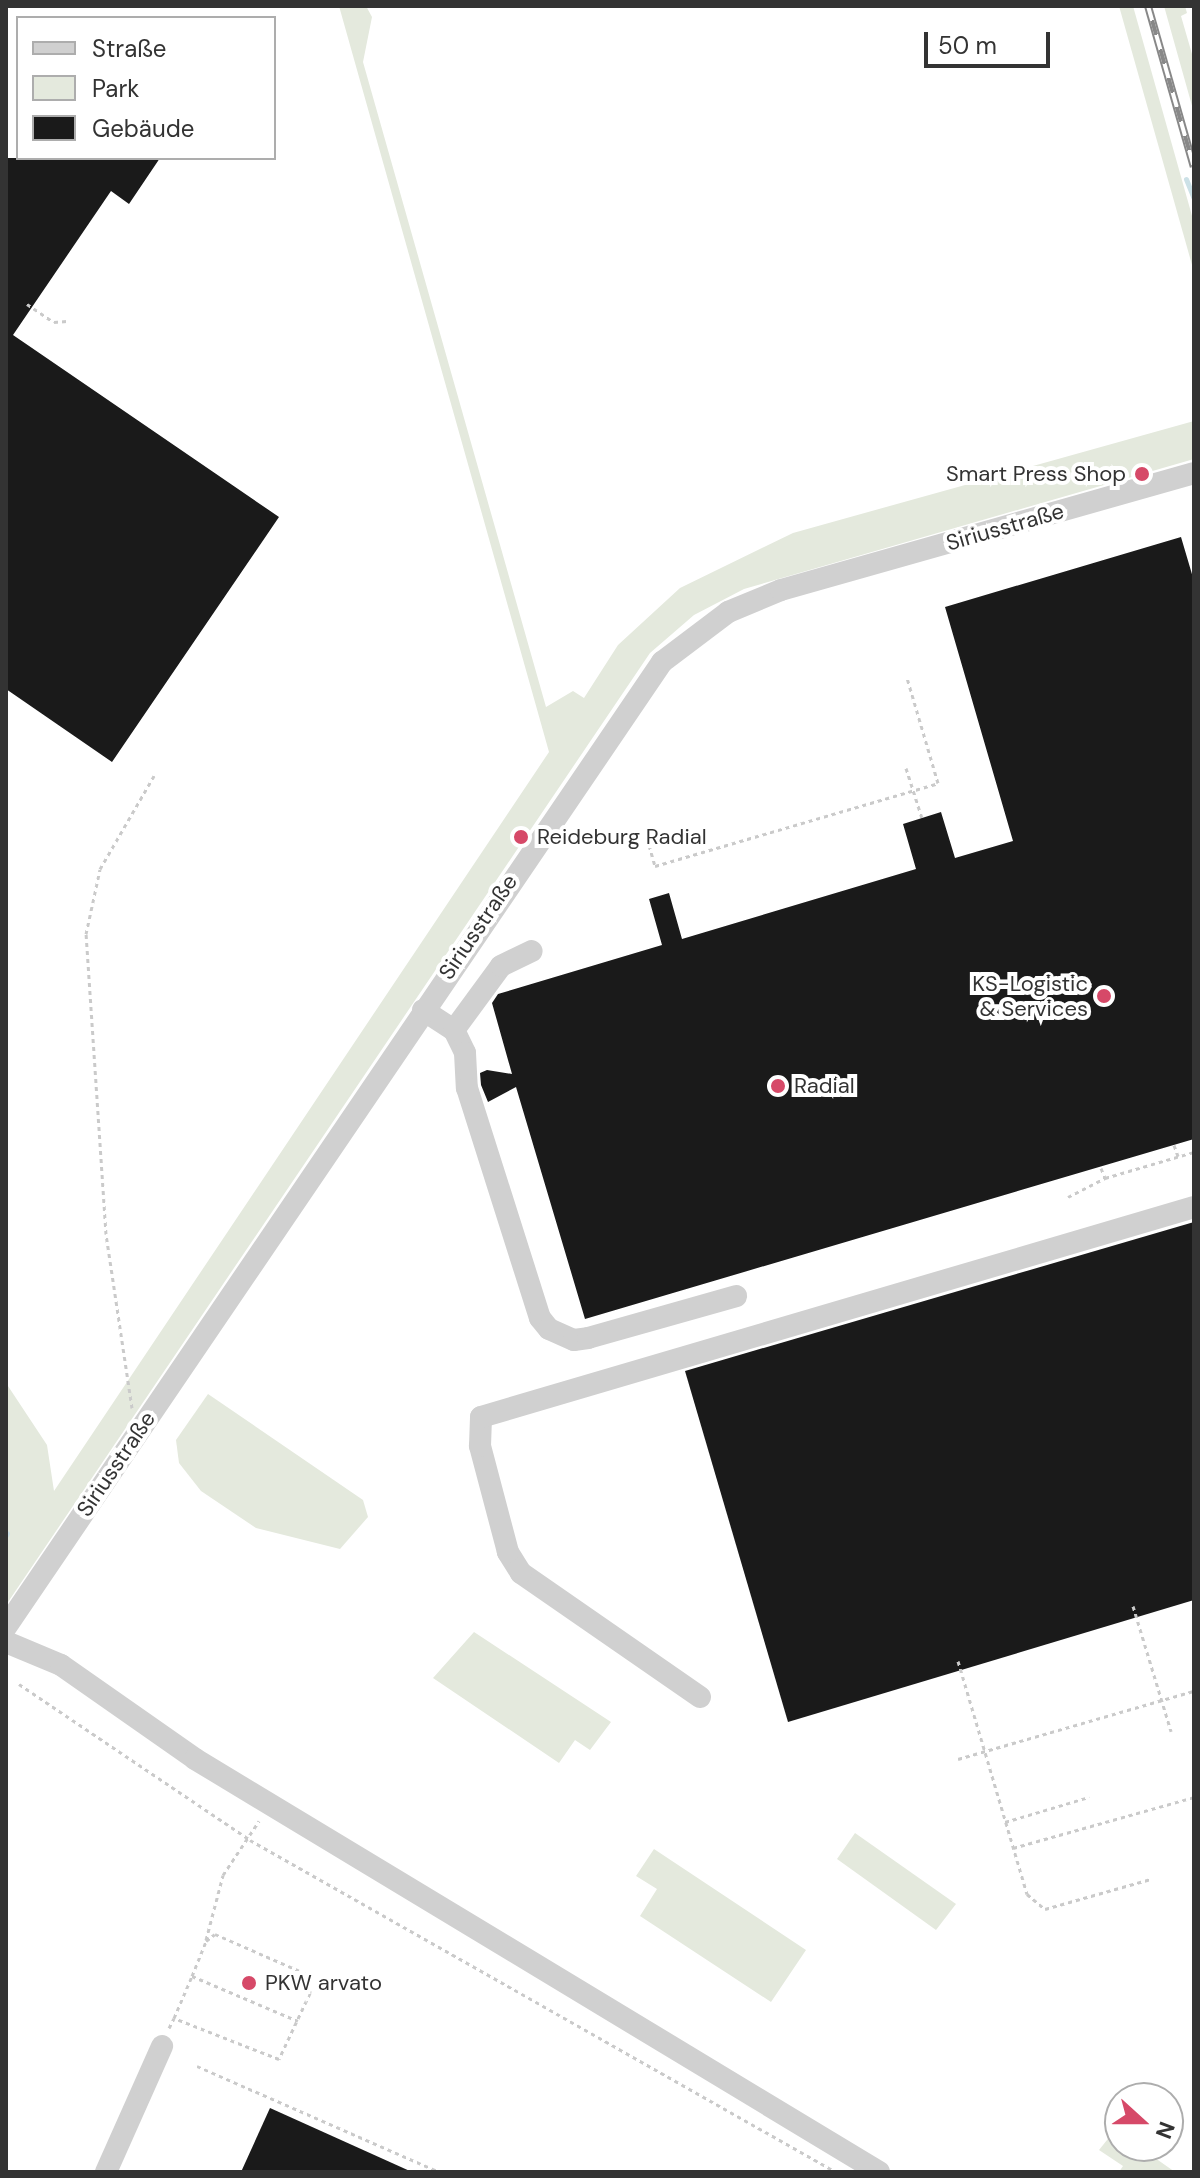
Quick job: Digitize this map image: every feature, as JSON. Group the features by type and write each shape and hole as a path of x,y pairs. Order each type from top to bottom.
{"street":[{"name":"Siriusstraße","path":"6,1627 643,682 702,628 781,590 1194,473"},
{"path":"454,1030 501,966 532,951"},
{"path":"423,1010 454,1030 476,1117 549,1329 574,1340 588,1338 736,1296"},
{"path":"700,1697 521,1573 508,1552 480,1446 481,1417 1194,1207"},
{"path":"6,1642 61,1665 267,1804 879,2172"},
{"path":"106,2172 162,2046"}],"path":[{"path":"27,304 54,322 67,321"},
{"path":"649,845 655,866 938,783 907,678"},
{"path":"906,768 922,818"},
{"path":"142,1425 127,1392 106,1234 86,934 100,869 154,776"},
{"path":"1174,1145 1178,1157"},
{"path":"1068,1197 1105,1178 1194,1152"},
{"path":"1101,1168 1105,1178"},
{"path":"1133,1606 1171,1731"},
{"path":"958,1661 1027,1894 1045,1909 1151,1879"},
{"path":"19,1684 250,1840 836,2172"},
{"path":"958,1759 1194,1691"},
{"path":"1005,1822 1089,1797"},
{"path":"1012,1848 1194,1797"},
{"path":"162,2046 206,1941 223,1875 250,1840 267,1804"},
{"path":"174,2018 273,2061 283,2054 310,1993 309,1975 221,1934 206,1941"},
{"path":"192,1976 298,2021"},
{"path":"197,2066 440,2172"}],"green space":[{"path":"339,6 366,6 372,17 363,62 546,707 573,691 584,698 618,645 680,588 793,533 1194,421 1194,459 744,589 694,615 650,653 6,1605 6,1383 47,1445 54,1491 549,752"},
{"path":"1119,6 1133,6 1194,223 1194,272"},
{"path":"1164,6 1185,6 1187,13 1181,16 1194,61 1194,113"},
{"path":"208,1394 363,1500 368,1517 340,1549 256,1528 201,1491 179,1463 176,1440"},
{"path":"474,1632 611,1722 590,1750 575,1740 559,1763 433,1678"},
{"path":"855,1833 956,1904 936,1930 837,1859"},
{"path":"654,1849 806,1950 771,2002 640,1916 657,1889 636,1876"},
{"path":"1117,2162 1161,2162 1175,2172 1119,2172 1123,2166"}],"building":[{"path":"6,158 159,160 129,204 111,191 13,335 279,517 112,762 6,689"},
{"path":"1181,537 1194,581 1194,1139 585,1319 516,1087 488,1102 481,1085 480,1073 487,1070 512,1074 492,1003 498,994 662,945 649,899 669,893 682,939 916,869 903,824 941,812 955,858 1013,841 945,607"},
{"path":"1194,1222 1194,1600 788,1722 685,1371"},
{"path":"270,2108 412,2172 241,2172"}],"waterway":[{"path":"1186,179 1194,199"}],"railway":[{"path":"1148,6 1194,167"}],"place":[{"name":"Smart Press Shop","path":"1142,474"},
{"name":"Reideburg Radial","path":"521,837"},
{"name":"KS-Logistic & Services","path":"1104,996"},
{"name":"Radial","path":"778,1086"},
{"name":"PKW arvato","path":"249,1983"}]}
